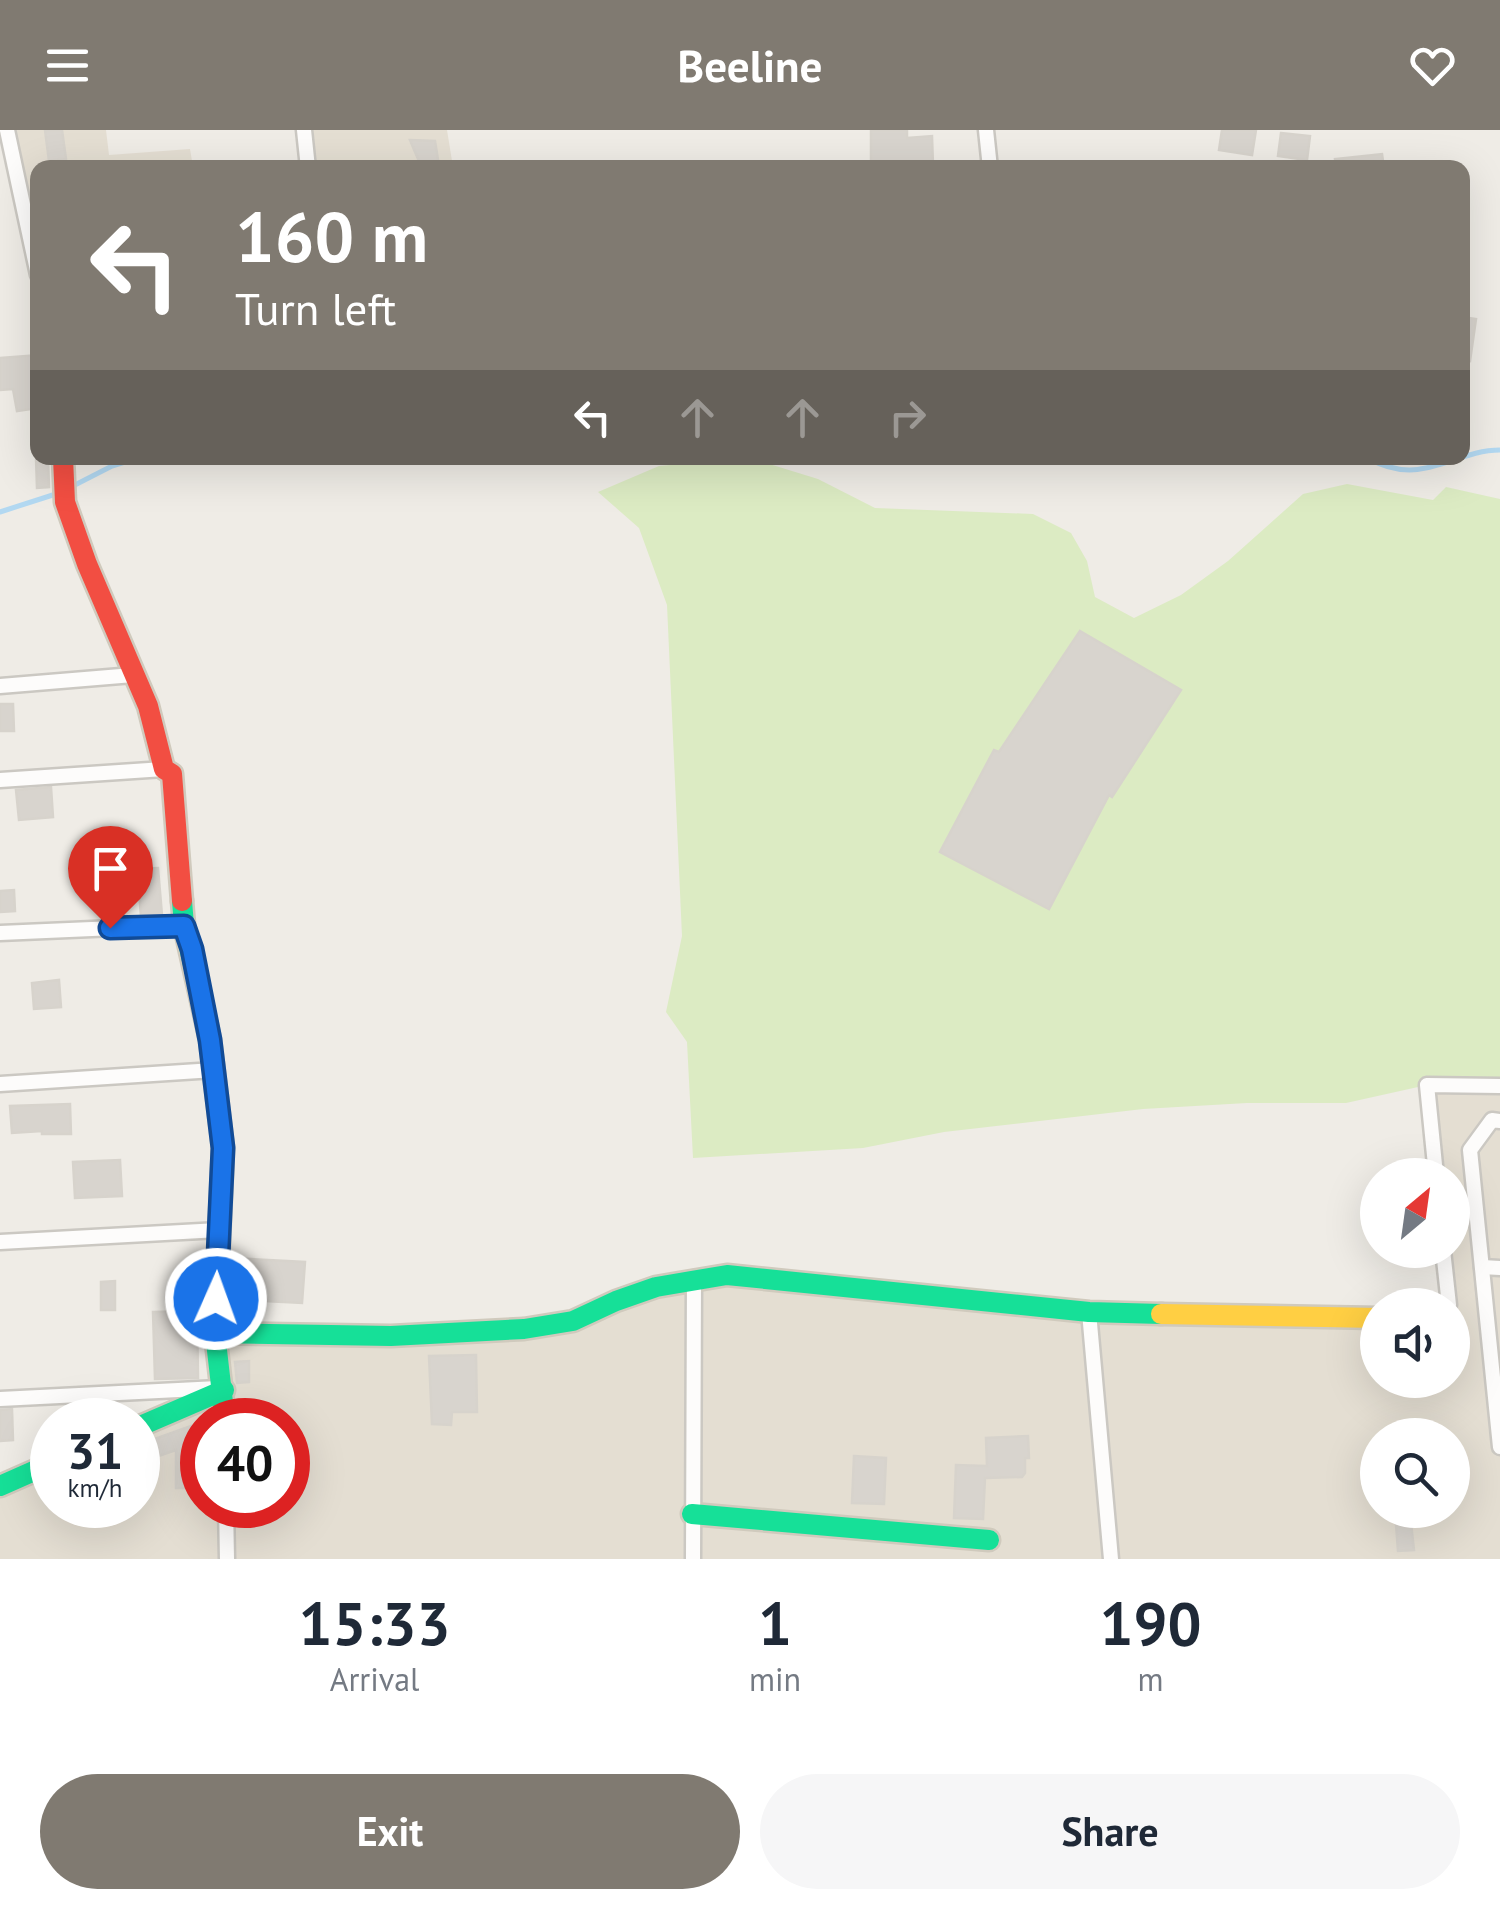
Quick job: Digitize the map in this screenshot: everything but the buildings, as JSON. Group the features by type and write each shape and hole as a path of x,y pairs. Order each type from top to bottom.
{"street":[{"path":"7,130 30,238"},
{"path":"304,130 307,160"},
{"path":"986,130 989,160"},
{"path":"63,467 65,502 132,675 148,706 164,769"},
{"path":"0,686 132,675"},
{"path":"0,780 164,769 172,774 184,926 192,949 214,1070 223,1148 215,1334 224,1398"},
{"path":"0,932 184,926"},
{"path":"0,1084 214,1070"},
{"path":"1434,1158 1427,1085 1500,1086"},
{"path":"1500,1121 1492,1120 1470,1150 1500,1447"},
{"path":"0,1242 219,1230"},
{"path":"1482,1267 1500,1268"},
{"path":"215,1334 402,1336 572,1322 620,1299 694,1278 727,1275 1088,1312 1360,1318"},
{"path":"693,1559 694,1278"},
{"path":"1088,1312 1111,1559"},
{"path":"0,1399 224,1388"},
{"path":"160,1417 224,1388"},
{"path":"0,1486 30,1473"},
{"path":"692,1514 989,1540"},
{"path":"226,1528 227,1559"}],"shaded area":[{"path":"7,130 106,130 109,155 190,149 192,160 30,160 30,241"},
{"path":"299,130 447,130 452,160 310,160"},
{"path":"1427,1085 1500,1086 1500,1559 0,1559 0,1486 30,1473 30,1528 160,1528 160,1418 180,1409 180,1528 310,1528 310,1398 205,1398 224,1390 215,1333 511,1329 694,1278 1089,1312 1360,1318 1360,1398 1470,1398 1470,1288 1449,1288 1446,1268 1470,1268 1470,1158 1434,1158"}],"green space":[{"path":"773,465 818,479 875,508 1033,514 1071,533 1087,561 1095,597 1134,618 1181,595 1228,561 1303,494 1347,484 1433,500 1446,487 1500,499 1500,1086 1427,1085 1346,1103 1143,1109 944,1132 863,1148 693,1158 687,1042 666,1012 682,936 667,605 639,528 598,492 659,466"}],"waterway":[{"path":"1470,455 1500,450"},
{"path":"69,488 115,465"},
{"path":"1383,465 1405,470 1440,465"},
{"path":"0,512 59,493"}],"traffic: fast":[{"path":"182,901 210,1040 223,1148 215,1333 222,1398"},
{"path":"215,1333 391,1336 524,1329 573,1321 656,1287 727,1275 1089,1312 1161,1314"},
{"path":"160,1418 224,1390"},
{"path":"0,1486 30,1473"},
{"path":"692,1514 989,1540"}],"traffic: slow":[{"path":"1161,1314 1360,1318"}],"traffic: jam":[{"path":"63,465 65,502 148,706 164,769 172,774 182,901"}],"route":[{"path":"110,928 184,926 192,949 210,1040 223,1148 216,1299"}]}
